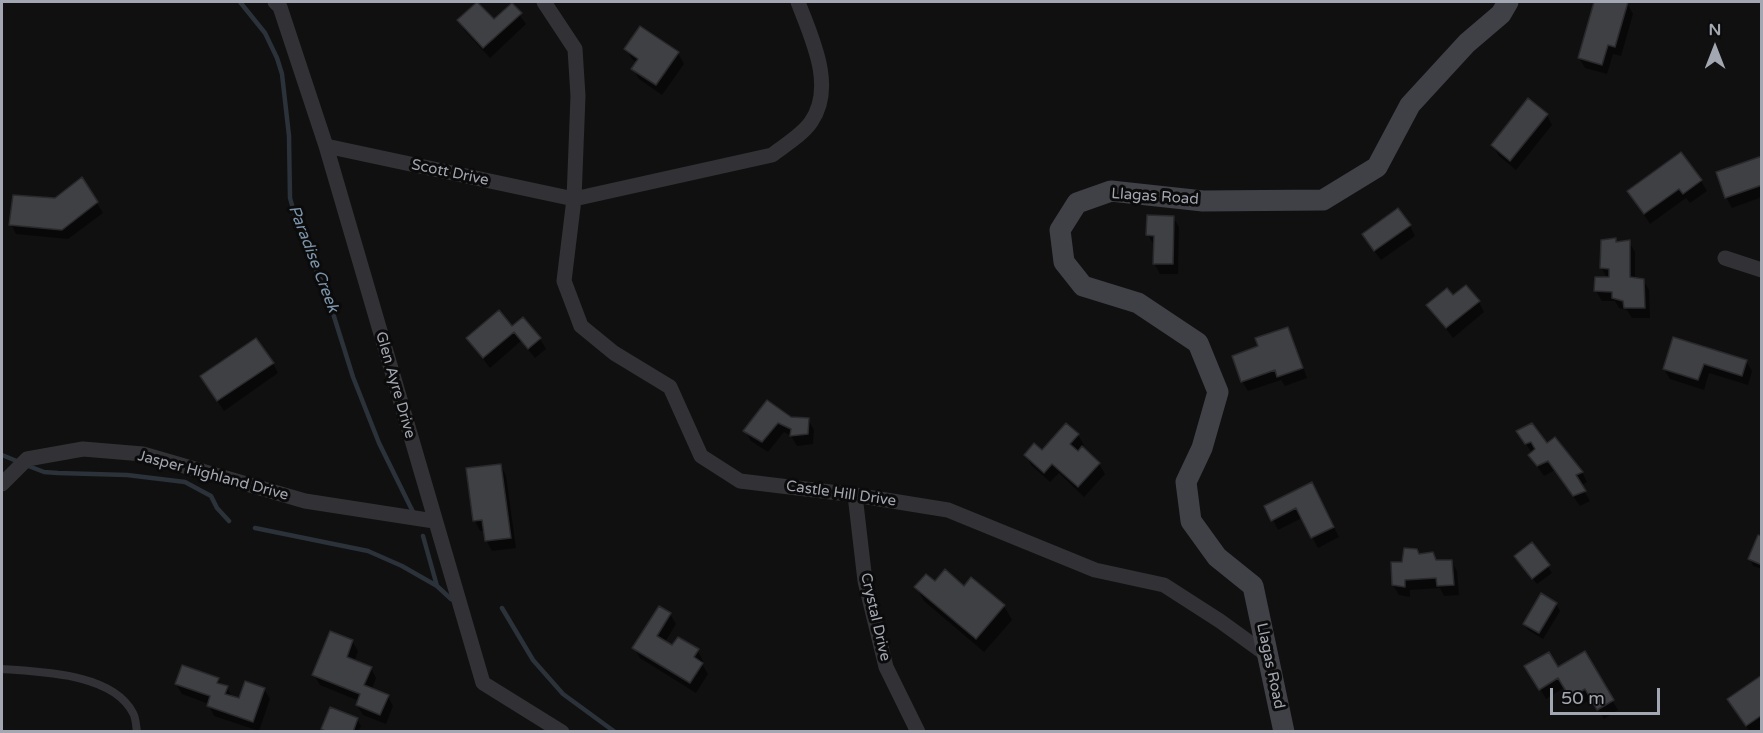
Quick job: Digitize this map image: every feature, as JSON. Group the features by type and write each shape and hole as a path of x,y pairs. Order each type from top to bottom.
{"street":[{"name":"Glen Ayre Drive","path":"275,2 280,8 326,146 483,683 562,732"},
{"name":"Castle Hill Drive","path":"544,2 575,49 578,96 574,199 564,281 581,326 614,353 670,387 701,456 740,481 855,495 948,510 1095,570 1164,585 1267,655"},
{"path":"574,199 772,155 792,140 811,122 823,87 818,60 798,2"},
{"name":"Llagas Road","path":"1284,732 1253,586 1217,557 1191,521 1186,482 1202,448 1218,392 1198,343 1138,303 1083,286 1064,262 1060,231 1077,203 1111,190 1203,201 1323,200 1377,167 1410,105 1467,43 1501,14 1508,2"},
{"name":"Scott Drive","path":"326,146 574,199"},
{"path":"1725,258 1761,270"},
{"name":"Jasper Highland Drive","path":"2,484 27,459 83,449 143,454 305,501 434,521"},
{"name":"Crystal Drive","path":"855,495 864,581 886,667 918,732"}],"lane":[{"path":"2,669 86,679 116,693 133,714 137,732"}],"building":[{"path":"477,2 494,19 512,3 522,13 483,48 457,20"},
{"path":"1594,2 1628,2 1615,47 1608,45 1602,65 1578,58"},
{"path":"640,26 679,52 656,85 631,69 638,59 624,49"},
{"path":"1528,98 1548,114 1510,161 1491,145"},
{"path":"1681,152 1702,180 1683,194 1679,189 1644,214 1627,191"},
{"path":"1762,156 1762,185 1725,198 1716,172"},
{"path":"82,177 98,202 62,230 9,225 13,195 55,198"},
{"path":"1398,208 1411,225 1374,251 1362,234"},
{"path":"1147,215 1174,216 1173,264 1153,264 1154,236 1146,235"},
{"path":"1616,238 1616,242 1630,240 1630,277 1644,279 1645,308 1624,308 1623,301 1612,298 1612,292 1594,291 1595,277 1609,277 1609,269 1600,268 1601,240"},
{"path":"1466,285 1480,301 1446,328 1426,305 1447,288 1453,295"},
{"path":"499,310 512,326 523,317 541,338 528,349 514,332 483,358 466,338"},
{"path":"1288,327 1303,368 1277,377 1275,370 1241,382 1232,356 1258,346 1255,338"},
{"path":"1673,337 1747,360 1742,376 1704,364 1698,380 1663,369"},
{"path":"256,338 274,363 217,401 200,376"},
{"path":"767,400 791,417 809,418 808,434 790,436 791,429 778,423 762,442 743,431"},
{"path":"1066,423 1079,434 1070,444 1078,451 1082,446 1100,463 1078,487 1052,464 1044,473 1024,455 1034,443 1042,450"},
{"path":"1532,423 1547,443 1555,437 1583,472 1576,475 1586,491 1573,496 1548,461 1537,466 1528,455 1535,449 1531,442 1525,444 1516,431"},
{"path":"501,464 511,538 485,541 482,520 473,521 466,468"},
{"path":"1312,482 1334,527 1311,538 1296,508 1271,521 1264,506"},
{"path":"1758,535 1762,536 1762,565 1748,559"},
{"path":"1532,542 1550,565 1532,579 1514,556"},
{"path":"1404,548 1417,549 1419,554 1433,552 1436,560 1452,560 1454,585 1437,586 1436,578 1405,580 1405,587 1392,585 1391,562 1402,562"},
{"path":"945,569 964,586 971,577 1005,605 976,639 914,587 926,574 935,581"},
{"path":"1541,593 1557,603 1539,633 1523,624"},
{"path":"659,606 671,613 657,636 672,645 678,637 699,649 694,657 703,663 690,683 632,648"},
{"path":"330,631 353,640 347,657 372,667 364,685 389,695 380,715 356,705 360,694 312,675"},
{"path":"1585,651 1614,700 1597,710 1585,689 1570,698 1558,678 1539,690 1524,666 1549,652 1558,667"},
{"path":"182,665 219,678 217,683 228,686 225,694 239,698 245,681 265,688 253,722 207,706 210,696 175,684"},
{"path":"1762,675 1762,715 1746,726 1727,699"},
{"path":"330,707 358,718 353,732 327,732 321,729"}],"waterway":[{"name":"Paradise Creek","path":"240,2 265,33 282,74 289,136 290,198 302,240 326,291 353,377 379,443 414,514"},
{"path":"2,455 19,462"},
{"path":"26,465 44,472 127,475 185,482 211,496 217,508 229,521"},
{"path":"255,528 368,551 402,566 437,586"},
{"name":"Paradise Creek","path":"423,536 437,586 451,599"},
{"name":"Paradise Creek","path":"502,608 533,660 563,694 615,732"}]}
